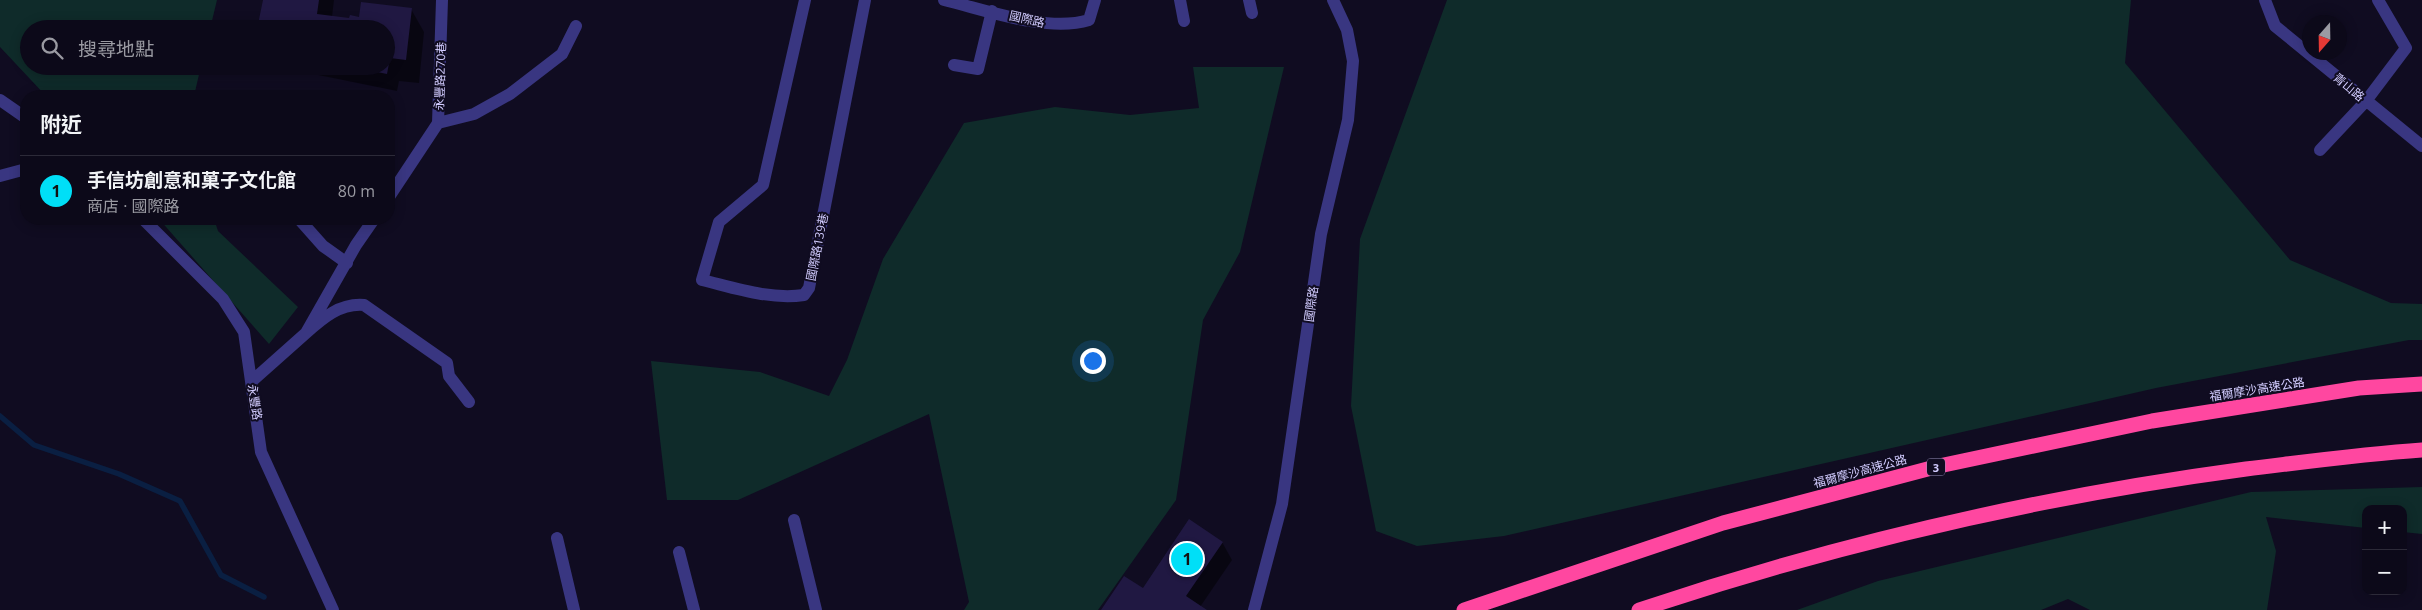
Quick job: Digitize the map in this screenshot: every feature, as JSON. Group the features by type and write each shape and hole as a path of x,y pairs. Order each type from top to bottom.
{"highway":[{"name":"福爾摩沙高速公路","path":"1464,610 1723,523 1939,466 2152,421 2359,388 2422,384"},
{"path":"1639,610 1735,578 1914,530 2050,500 2153,482 2365,454 2422,450"}],"street":[{"name":"永豐路270巷","path":"395,188 438,123 442,0"},
{"name":"國際路139巷","path":"805,0 763,185 719,222 702,280 765,295 792,297 804,295 809,288 865,0"},
{"name":"國際路","path":"944,0 1052,25 1076,24 1089,20 1095,0"},
{"path":"1180,0 1184,21"},
{"path":"1249,0 1252,13"},
{"name":"國際路","path":"1254,610 1282,504 1321,234 1348,120 1353,61 1347,30 1333,0"},
{"name":"青山路","path":"2265,0 2275,26 2422,146"},
{"path":"2320,150 2366,101 2406,48 2378,0"},
{"path":"954,65 978,68 992,11"},
{"path":"438,123 474,114 510,94 562,54 576,26"},
{"path":"0,100 20,114"},
{"path":"0,176 20,170"},
{"name":"永豐路","path":"149,225 223,299 244,332 261,452 333,610"},
{"path":"304,225 323,246 347,263"},
{"path":"306,333 370,225"},
{"path":"252,381 325,316 353,304 364,305 446,363 449,376 469,402"},
{"path":"794,520 816,610"},
{"path":"557,538 574,610"},
{"path":"679,552 694,610"}],"green space":[{"path":"0,0 217,0 212,20 20,20 20,68 0,47"},
{"path":"1447,0 2131,0 2125,63 2290,260 2391,303 2422,304 2422,340 2409,340 2156,388 1504,536 1417,546 1376,531 1351,406 1360,239"},
{"path":"1193,67 1284,67 1240,252 1203,320 1176,500 1098,610 964,610 969,602 929,414 738,500 667,500 651,361 760,372 829,396 847,360 883,259 964,123 1055,107 1130,115 1199,108"},
{"path":"26,75 199,75 195,90 40,90"},
{"path":"164,225 216,225 218,231 298,307 269,344"},
{"path":"2422,487 2422,534 2407,532 2407,505 2362,505 2362,528 2266,517 2276,551 2267,610 2090,610 2068,599 2041,610 1797,610 1878,581 2251,492"}],"building":[{"path":"263,0 319,0 317,14 349,18 350,15 359,17 361,2 412,8 406,60 395,59 395,20 259,20"},
{"path":"1189,519 1223,542 1186,596 1207,610 1101,610 1124,576 1143,588"}],"waterway":[{"path":"0,416 34,445 119,474 180,501 221,575 264,597"}],"place":[{"name":"手信坊創意和菓子文化館","path":"1187,559"}]}
